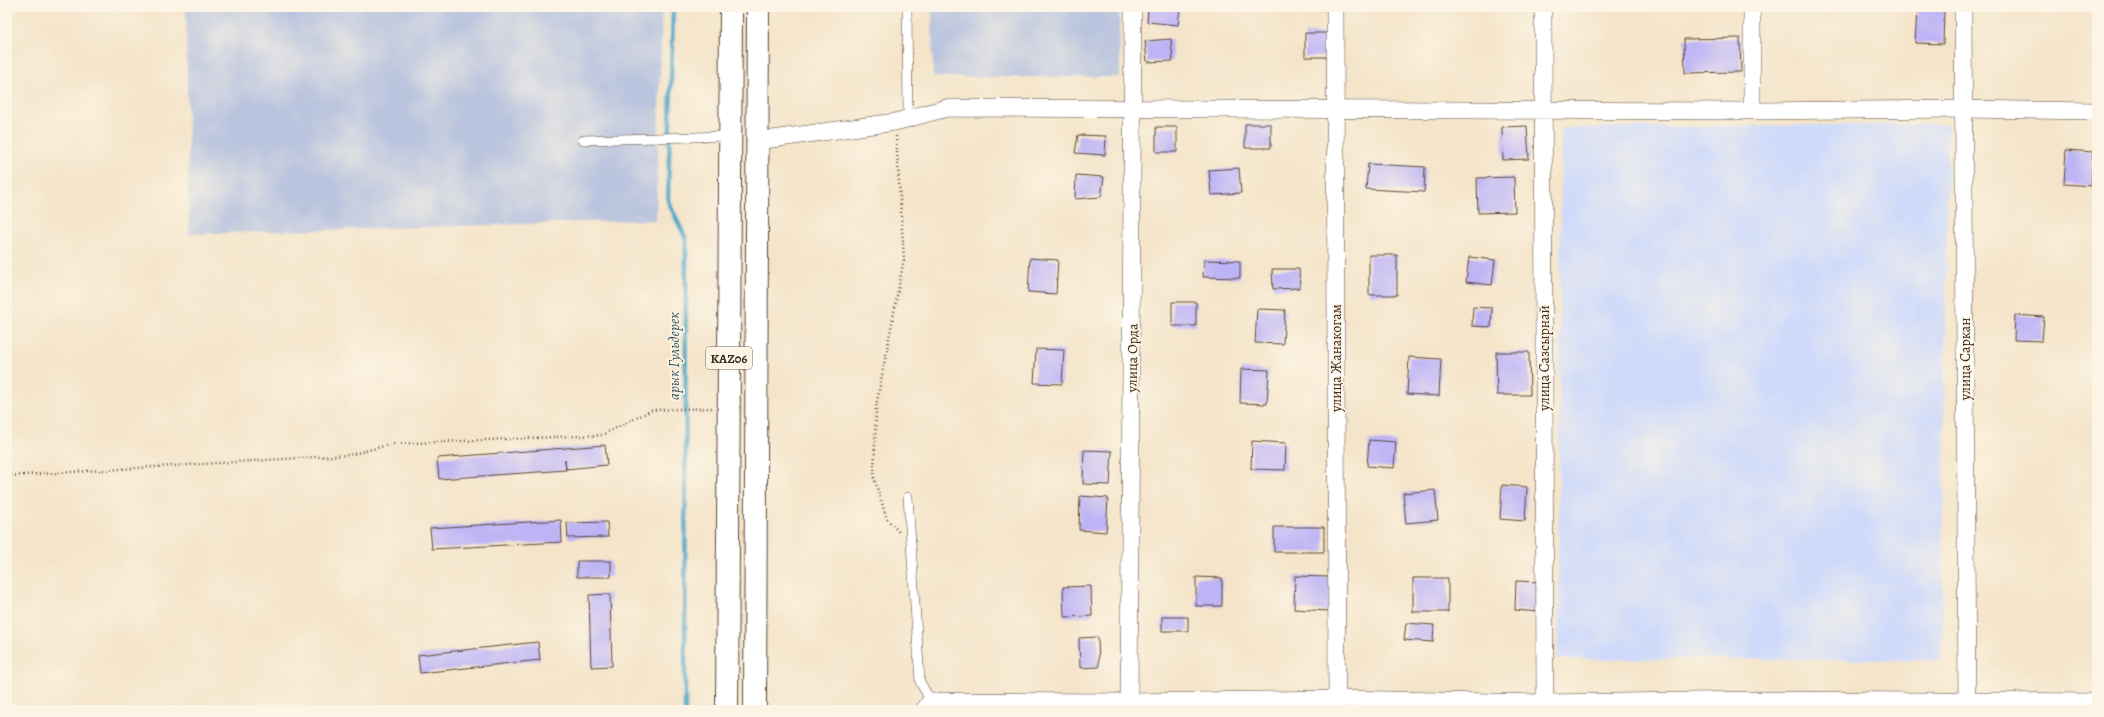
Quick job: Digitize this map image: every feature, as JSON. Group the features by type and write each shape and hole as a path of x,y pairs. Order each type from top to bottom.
{"highway":[{"name":"KАZ06","path":"727,710 731,7"},
{"name":"KАZ06","path":"755,710 758,7"}],"street":[{"name":"улица Орда","path":"1129,706 1134,109 1133,7"},
{"name":"улица Жанакогам","path":"1335,7 1334,110 1337,705"},
{"name":"улица Сазсырнай","path":"1543,7 1545,707"},
{"path":"1752,7 1752,111"},
{"name":"улица Саркан","path":"1964,7 1967,706"},
{"path":"757,141 902,120 947,108 1752,111 1964,109 2097,111"},
{"path":"928,705 1337,705 1545,707 1760,705 1967,706 2097,702"}],"lane":[{"path":"902,120 907,7"},
{"path":"583,140 730,136"},
{"path":"908,496 920,682 928,705"}],"path":[{"path":"902,120 904,259 876,407 874,478 887,520 911,545"},
{"path":"7,476 349,455 392,444 602,435 652,410 728,408"}],"shaded area":[{"path":"186,7 662,7 656,220 189,234"},
{"path":"932,7 1119,7 1120,77 933,77"},
{"path":"1948,124 1942,660 1558,659 1561,128"}],"building":[{"path":"1148,7 1180,7 1178,25 1147,22"},
{"path":"1303,7 1330,7 1330,10 1303,9"},
{"path":"1917,9 1944,10 1943,44 1915,43"},
{"path":"1305,33 1329,33 1329,57 1305,57"},
{"path":"1740,38 1741,72 1685,73 1684,39"},
{"path":"1171,39 1173,61 1147,62 1145,41"},
{"path":"1245,124 1271,124 1271,148 1245,148"},
{"path":"1527,126 1529,159 1503,160 1502,127"},
{"path":"1156,127 1177,127 1177,152 1156,152"},
{"path":"1078,135 1106,136 1105,155 1075,153"},
{"path":"2066,150 2093,152 2091,186 2064,184"},
{"path":"1368,164 1425,167 1424,192 1366,189"},
{"path":"1239,168 1241,193 1211,195 1209,170"},
{"path":"1076,175 1104,177 1101,197 1075,199"},
{"path":"1514,177 1515,212 1478,213 1477,178"},
{"path":"1369,255 1397,255 1397,295 1369,295"},
{"path":"1469,257 1495,260 1492,285 1466,282"},
{"path":"1030,258 1058,260 1056,294 1028,292"},
{"path":"1204,260 1240,261 1240,278 1203,277"},
{"path":"1272,269 1299,269 1300,288 1273,289"},
{"path":"1172,302 1196,302 1196,326 1172,326"},
{"path":"1473,307 1492,308 1491,327 1472,326"},
{"path":"1257,309 1285,310 1283,344 1255,343"},
{"path":"2015,315 2044,317 2042,341 2014,340"},
{"path":"1036,349 1064,350 1062,384 1034,383"},
{"path":"1496,352 1529,352 1530,395 1497,395"},
{"path":"1409,357 1441,359 1439,396 1407,394"},
{"path":"1241,369 1269,370 1267,404 1240,403"},
{"path":"1369,440 1396,442 1394,468 1367,466"},
{"path":"1252,441 1286,443 1285,470 1251,469"},
{"path":"605,445 607,465 566,469 565,460 566,470 439,479 437,458"},
{"path":"1084,450 1112,451 1110,485 1083,484"},
{"path":"1502,485 1527,487 1525,521 1500,519"},
{"path":"1435,490 1438,520 1406,523 1403,493"},
{"path":"1080,496 1108,498 1106,532 1079,530"},
{"path":"561,520 562,542 432,549 430,528"},
{"path":"607,522 608,537 568,538 567,523"},
{"path":"1274,527 1324,527 1324,552 1274,552"},
{"path":"577,561 611,561 611,577 577,577"},
{"path":"1295,576 1330,577 1329,611 1294,609"},
{"path":"1196,577 1222,578 1222,606 1196,606"},
{"path":"1413,578 1448,578 1448,612 1413,612"},
{"path":"1516,581 1540,582 1539,612 1515,610"},
{"path":"1091,586 1092,616 1064,617 1063,587"},
{"path":"610,594 612,666 591,667 589,595"},
{"path":"1162,617 1188,617 1188,631 1162,631"},
{"path":"1406,623 1434,625 1433,642 1404,640"},
{"path":"1098,637 1099,667 1080,668 1079,638"},
{"path":"538,642 540,660 420,673 418,655"}],"waterway":[{"name":"арык Гульдерек","path":"673,7 668,201 686,239 685,710"}]}
